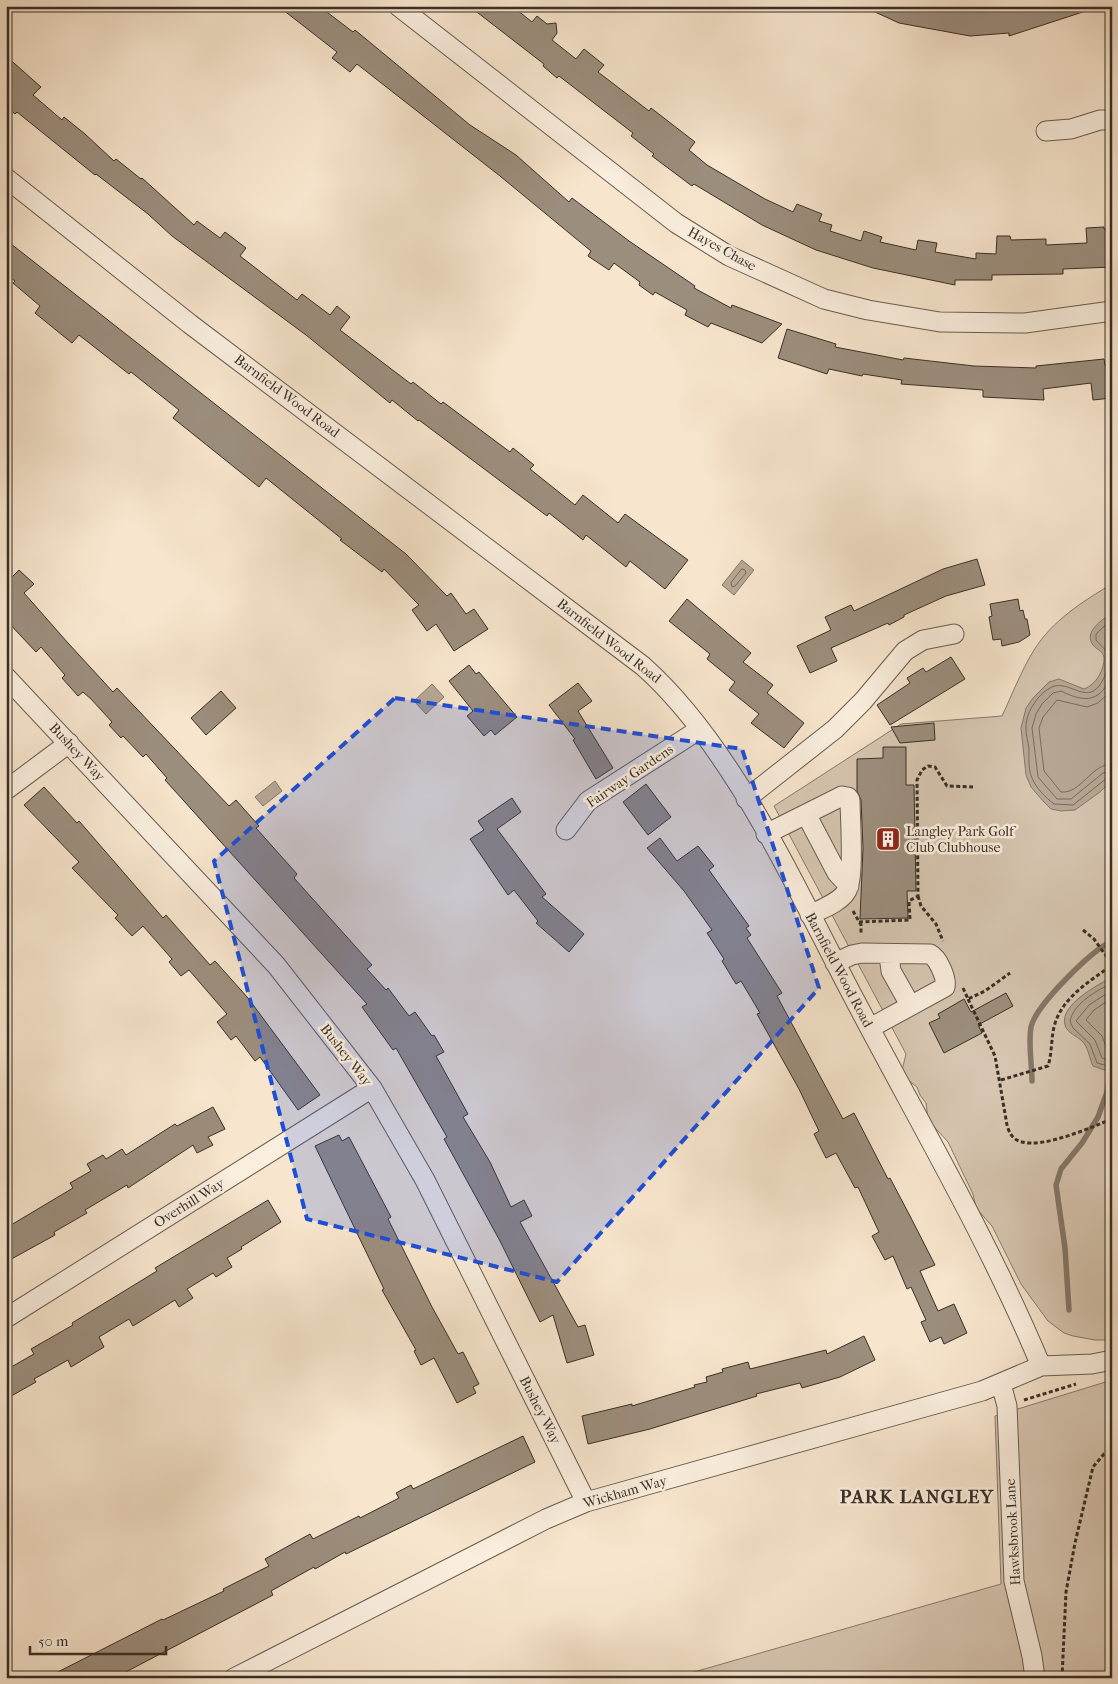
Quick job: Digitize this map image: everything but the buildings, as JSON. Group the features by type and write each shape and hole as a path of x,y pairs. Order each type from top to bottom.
{"street":[{"name":"Hayes Chase","path":"398,6 676,223 730,256 824,299 868,310 940,322 1024,323 1112,311"},
{"path":"1046,131 1071,129 1100,120 1112,120"},
{"name":"Barnfield Wood Road","path":"6,178 190,324 643,666 664,685 700,729 746,799 766,834 995,1264 1041,1366"},
{"path":"746,799 842,723 905,651 923,640 954,634"},
{"name":"Bushey Way","path":"6,677 276,965 372,1088 425,1180 586,1502"},
{"name":"Fairway Gardens","path":"566,830 588,801 700,729"},
{"path":"6,790 69,743"},
{"path":"766,834 842,796 848,797 850,800 846,890"},
{"path":"806,814 846,890"},
{"path":"810,914 846,890"},
{"path":"835,963 852,955 862,953 890,955 930,954 936,960 946,982 945,987 870,1028"},
{"path":"890,955 892,971 909,1003 913,1004"},
{"name":"Overhill Way","path":"6,1318 372,1088"},
{"path":"1041,1366 1092,1364 1112,1360"},
{"name":"Wickham Way","path":"234,1678 546,1519 586,1502 1002,1384 1041,1366"},
{"name":"Hawksbrook Lane","path":"1002,1384 1007,1406 1014,1582 1032,1656 1035,1678"}],"path":[{"path":"859,922 910,920 909,901 918,896 917,780 922,770 928,766 935,767 944,783 950,787 973,787"},
{"path":"846,890 859,922 862,953"},
{"path":"1001,1080 1037,1071 1049,1064 1054,1027 1065,1003 1112,965 1098,944 1083,930"},
{"path":"968,999 991,1046 1001,1080 1009,1131 1016,1139 1028,1142 1050,1140 1112,1119"},
{"path":"1007,1406 1077,1384"},
{"path":"1062,1678 1066,1592 1075,1544 1094,1468 1104,1454 1112,1450"}],"highlighted area":[{"path":"395,698 742,749 819,988 557,1282 307,1219 214,861"}],"shaded area":[{"path":"1112,584 1112,1340 1095,1340 1064,1333 1048,1321 1021,1284 992,1226 976,1208 973,1194 948,1142 928,1120 926,1103 917,1087 908,1080 902,1070 906,1054 774,806 901,724 1002,716 1025,666 1041,640 1069,612"},
{"path":"1112,1380 1112,1678 673,1678 1001,1584 995,1416"}],"water":[{"path":"742,560 754,570 734,595 722,585"},
{"path":"1112,612 1112,780 1100,792 1075,810 1061,811 1051,809 1031,787 1026,775 1021,728 1026,708 1049,682 1059,679 1084,689 1096,680 1103,666 1104,657 1101,651 1093,645 1090,635 1095,626"},
{"path":"432,684 444,697 426,714 414,701"},
{"path":"275,781 282,791 263,806 255,797"},
{"path":"1112,977 1112,1071 1110,1072 1093,1066 1084,1044 1066,1028 1065,1018 1068,1010 1081,996"}],"waterway":[{"path":"1032,1081 1030,1034 1035,1017 1053,993 1078,967 1112,941"},
{"path":"1069,1310 1065,1248 1056,1185 1061,1169 1082,1143 1098,1117 1107,1092 1110,1072"}],"place":[{"name":"Langley Park Golf Club Clubhouse","path":"888,839"}],"district":[{"name":"PARK LANGLEY","path":"917,1497"}]}
